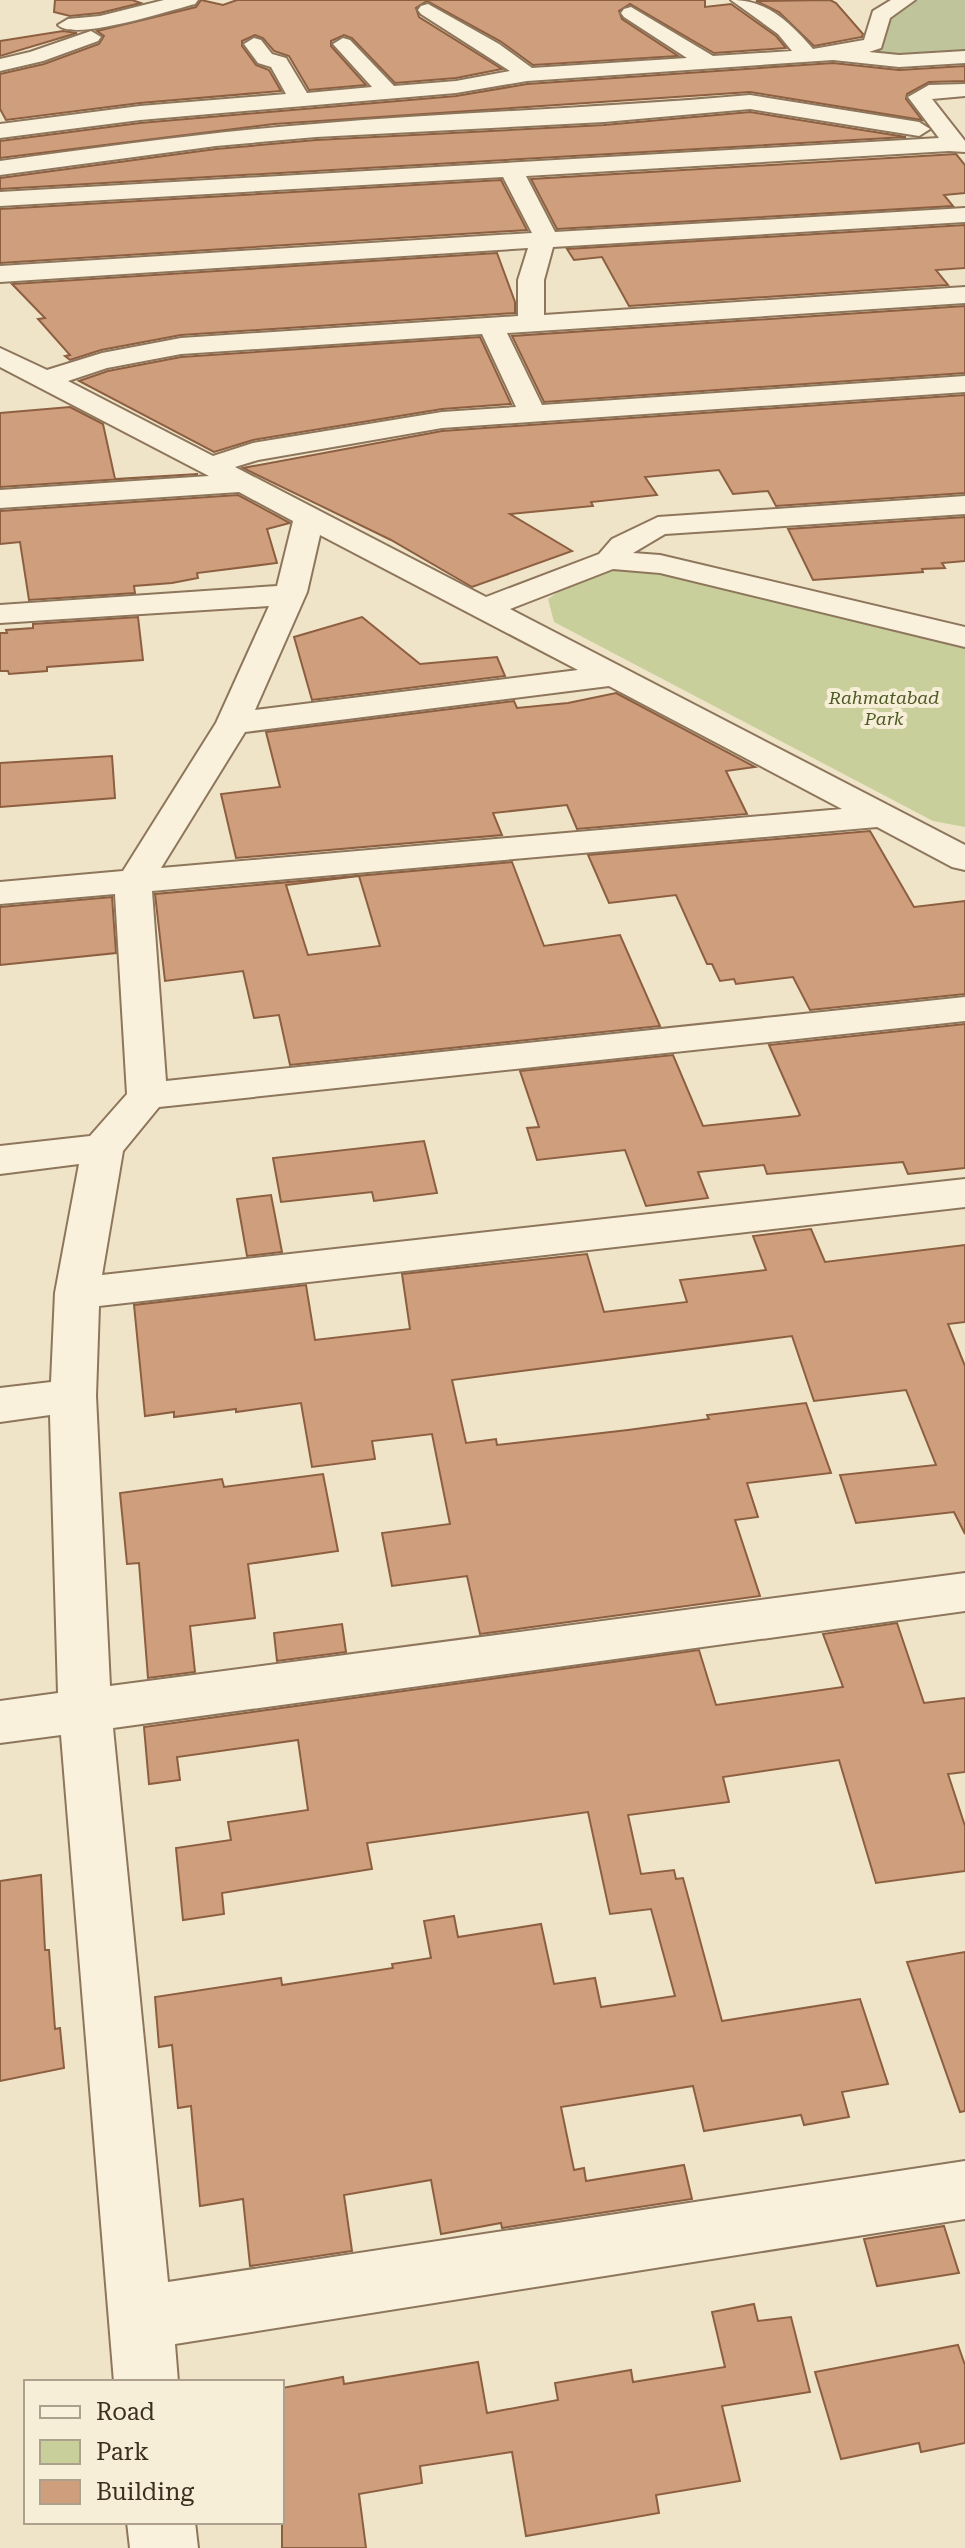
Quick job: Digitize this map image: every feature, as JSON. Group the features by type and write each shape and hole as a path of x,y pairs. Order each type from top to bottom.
{"street":[{"path":"91,37 69,19 100,22 188,0"},
{"path":"741,0 785,30 808,56"},
{"path":"880,15 907,2 905,0"},
{"path":"861,5 880,15"},
{"path":"428,10 454,30 514,63 527,75"},
{"path":"631,13 710,63"},
{"path":"0,131 140,113 456,87 527,75 833,54 874,44 880,15"},
{"path":"0,65 36,57 91,37 121,39"},
{"path":"254,44 265,59 279,62 300,100"},
{"path":"343,44 388,92"},
{"path":"833,54 899,61 965,57"},
{"path":"957,144 919,97 929,91 965,90"},
{"path":"0,168 216,139 316,130 604,115 750,102 957,144"},
{"path":"0,199 957,144"},
{"path":"511,170 544,233 531,280 531,321"},
{"path":"0,249 8,273 965,215"},
{"path":"46,379 102,361 181,346 965,295"},
{"path":"490,324 533,414"},
{"path":"0,356 965,859"},
{"path":"211,466 253,452 442,420 965,384"},
{"path":"0,499 242,482"},
{"path":"610,560 623,545 658,526 965,505"},
{"path":"147,1096 133,884 233,723 289,595 309,518"},
{"path":"485,608 610,560 660,564 965,637"},
{"path":"0,614 289,595"},
{"path":"869,615 965,609"},
{"path":"233,723 612,676"},
{"path":"0,893 133,884 880,815 965,841"},
{"path":"146,2380 85,1711 73,1396 77,1293 103,1148 147,1096 965,1009"},
{"path":"0,1160 103,1148"},
{"path":"77,1293 965,1193"},
{"path":"0,1405 73,1396"},
{"path":"0,1722 965,1592"},
{"path":"139,2318 965,2190"},
{"path":"161,2524 164,2548"}],"green space":[{"path":"887,0 965,0 965,57 899,61 857,50 885,14"},
{"name":"Rahmatabad Park","path":"624,569 689,580 965,647 965,827 933,821 554,622 548,599 578,578"}],"building":[{"path":"55,0 132,0 141,3 100,13 70,16 54,12"},
{"path":"201,0 223,5 237,0 705,0 705,7 731,4 776,36 786,48 714,53 630,4 619,11 622,19 678,56 533,65 500,41 427,1 416,8 419,17 502,69 456,78 395,83 352,38 344,35 331,41 331,46 366,85 309,90 289,56 274,51 263,38 255,35 242,41 242,46 256,65 269,70 281,91 140,103 6,120 0,109 0,74 44,64 99,44 104,36 97,31 196,7"},
{"path":"830,0 863,34 862,37 814,46 779,12 756,1"},
{"path":"63,31 77,33 0,56 0,41"},
{"path":"833,63 899,70 965,66 965,81 929,82 907,94 906,99 922,120 750,92 274,124 0,158 0,141 140,123 456,96 527,84"},
{"path":"750,112 906,137 0,189 0,178 216,149 316,140 604,125"},
{"path":"956,154 965,165 965,193 944,195 953,206 557,229 531,179"},
{"path":"501,180 527,230 0,263 0,209"},
{"path":"965,225 965,268 936,270 948,285 629,306 602,257 574,260 567,249"},
{"path":"497,253 515,302 515,313 181,335 101,350 70,360 65,356 70,355 38,319 45,318 12,284"},
{"path":"965,306 965,373 544,402 512,336"},
{"path":"480,337 511,404 442,409 253,440 214,452 79,381 108,371 181,357"},
{"path":"965,395 965,493 776,506 768,491 733,494 719,470 645,477 657,495 591,502 593,506 510,514 572,551 472,587 391,540 243,468 442,431"},
{"path":"70,407 103,424 115,479 198,474 0,487 0,413"},
{"path":"238,495 290,523 267,529 277,563 197,573 198,578 172,583 134,586 135,593 29,600 20,542 0,544 0,511"},
{"path":"965,517 965,561 942,563 945,568 922,569 923,572 813,580 788,529"},
{"path":"138,617 143,660 47,667 47,671 9,674 8,671 0,671 0,633 7,633 6,630 33,628 33,624"},
{"path":"362,617 420,664 497,657 505,676 312,700 294,637"},
{"path":"616,693 755,767 726,771 747,814 577,829 567,805 493,813 502,835 236,858 221,794 280,787 266,732 514,701 517,708 568,703"},
{"path":"112,756 115,798 0,807 0,763"},
{"path":"870,831 914,907 965,901 965,994 810,1010 793,977 736,984 734,979 720,981 712,964 707,964 676,895 609,903 588,855"},
{"path":"512,862 544,946 620,935 660,1026 290,1065 279,1015 254,1018 243,971 165,981 155,894","holes":["359,876 380,946 308,955 286,885"]},
{"path":"112,897 116,953 0,965 0,907"},
{"path":"965,1024 965,1168 908,1174 903,1162 767,1174 764,1165 698,1172 708,1198 646,1206 625,1150 537,1160 527,1128 539,1127 520,1071 673,1055 703,1126 798,1116 769,1045"},
{"path":"424,1141 437,1193 374,1201 372,1192 281,1202 273,1158"},
{"path":"271,1195 282,1252 247,1256 237,1199"},
{"path":"811,1229 825,1262 965,1245 965,1322 948,1324 965,1366 965,1534 954,1512 856,1523 840,1475 936,1465 906,1390 814,1401 792,1336 452,1380 466,1443 496,1439 497,1445 628,1430 709,1419 707,1415 806,1403 831,1473 747,1483 758,1517 735,1520 760,1596 480,1634 467,1576 392,1586 382,1533 450,1524 432,1434 372,1441 375,1459 312,1467 301,1403 236,1412 236,1409 174,1417 174,1412 145,1416 134,1305 306,1285 315,1340 410,1329 402,1274 587,1254 604,1312 687,1302 680,1280 766,1270 753,1236"},
{"path":"323,1474 338,1551 248,1564 255,1618 190,1626 195,1672 148,1678 139,1563 127,1564 120,1493 222,1479 224,1487"},
{"path":"897,1623 924,1703 965,1698 965,1772 948,1774 965,1826 965,1871 876,1883 839,1760 723,1777 729,1802 628,1815 641,1874 674,1870 676,1879 683,1878 722,2021 860,1999 888,2084 842,2092 849,2117 804,2125 801,2115 704,2131 693,2086 561,2107 574,2170 584,2168 586,2181 684,2165 692,2199 502,2228 501,2223 441,2234 431,2180 344,2195 352,2251 250,2266 243,2199 200,2206 191,2106 178,2108 172,2045 159,2047 155,1997 281,1978 282,1985 393,1968 392,1964 431,1958 424,1921 454,1916 458,1937 541,1924 554,1984 595,1978 601,2007 675,1996 651,1909 610,1914 588,1812 367,1843 372,1869 222,1893 224,1914 183,1920 176,1848 231,1840 228,1822 308,1810 298,1740 177,1757 180,1780 149,1784 144,1727 699,1650 716,1705 843,1687 823,1634"},
{"path":"342,1624 346,1652 277,1661 274,1633"},
{"path":"41,1875 45,1950 49,1950 55,2029 60,2028 64,2068 0,2081 0,1881"},
{"path":"965,1952 965,2111 960,2112 907,1962"},
{"path":"944,2226 959,2273 877,2286 864,2239"},
{"path":"754,2304 758,2321 791,2317 810,2392 722,2406 740,2481 656,2495 659,2513 526,2536 512,2452 420,2466 422,2483 359,2494 366,2548 282,2548 284,2388 343,2377 344,2384 478,2362 487,2413 558,2400 555,2383 631,2370 633,2382 725,2367 712,2312"},
{"path":"958,2345 965,2365 965,2443 921,2452 919,2443 841,2459 815,2372"}]}
